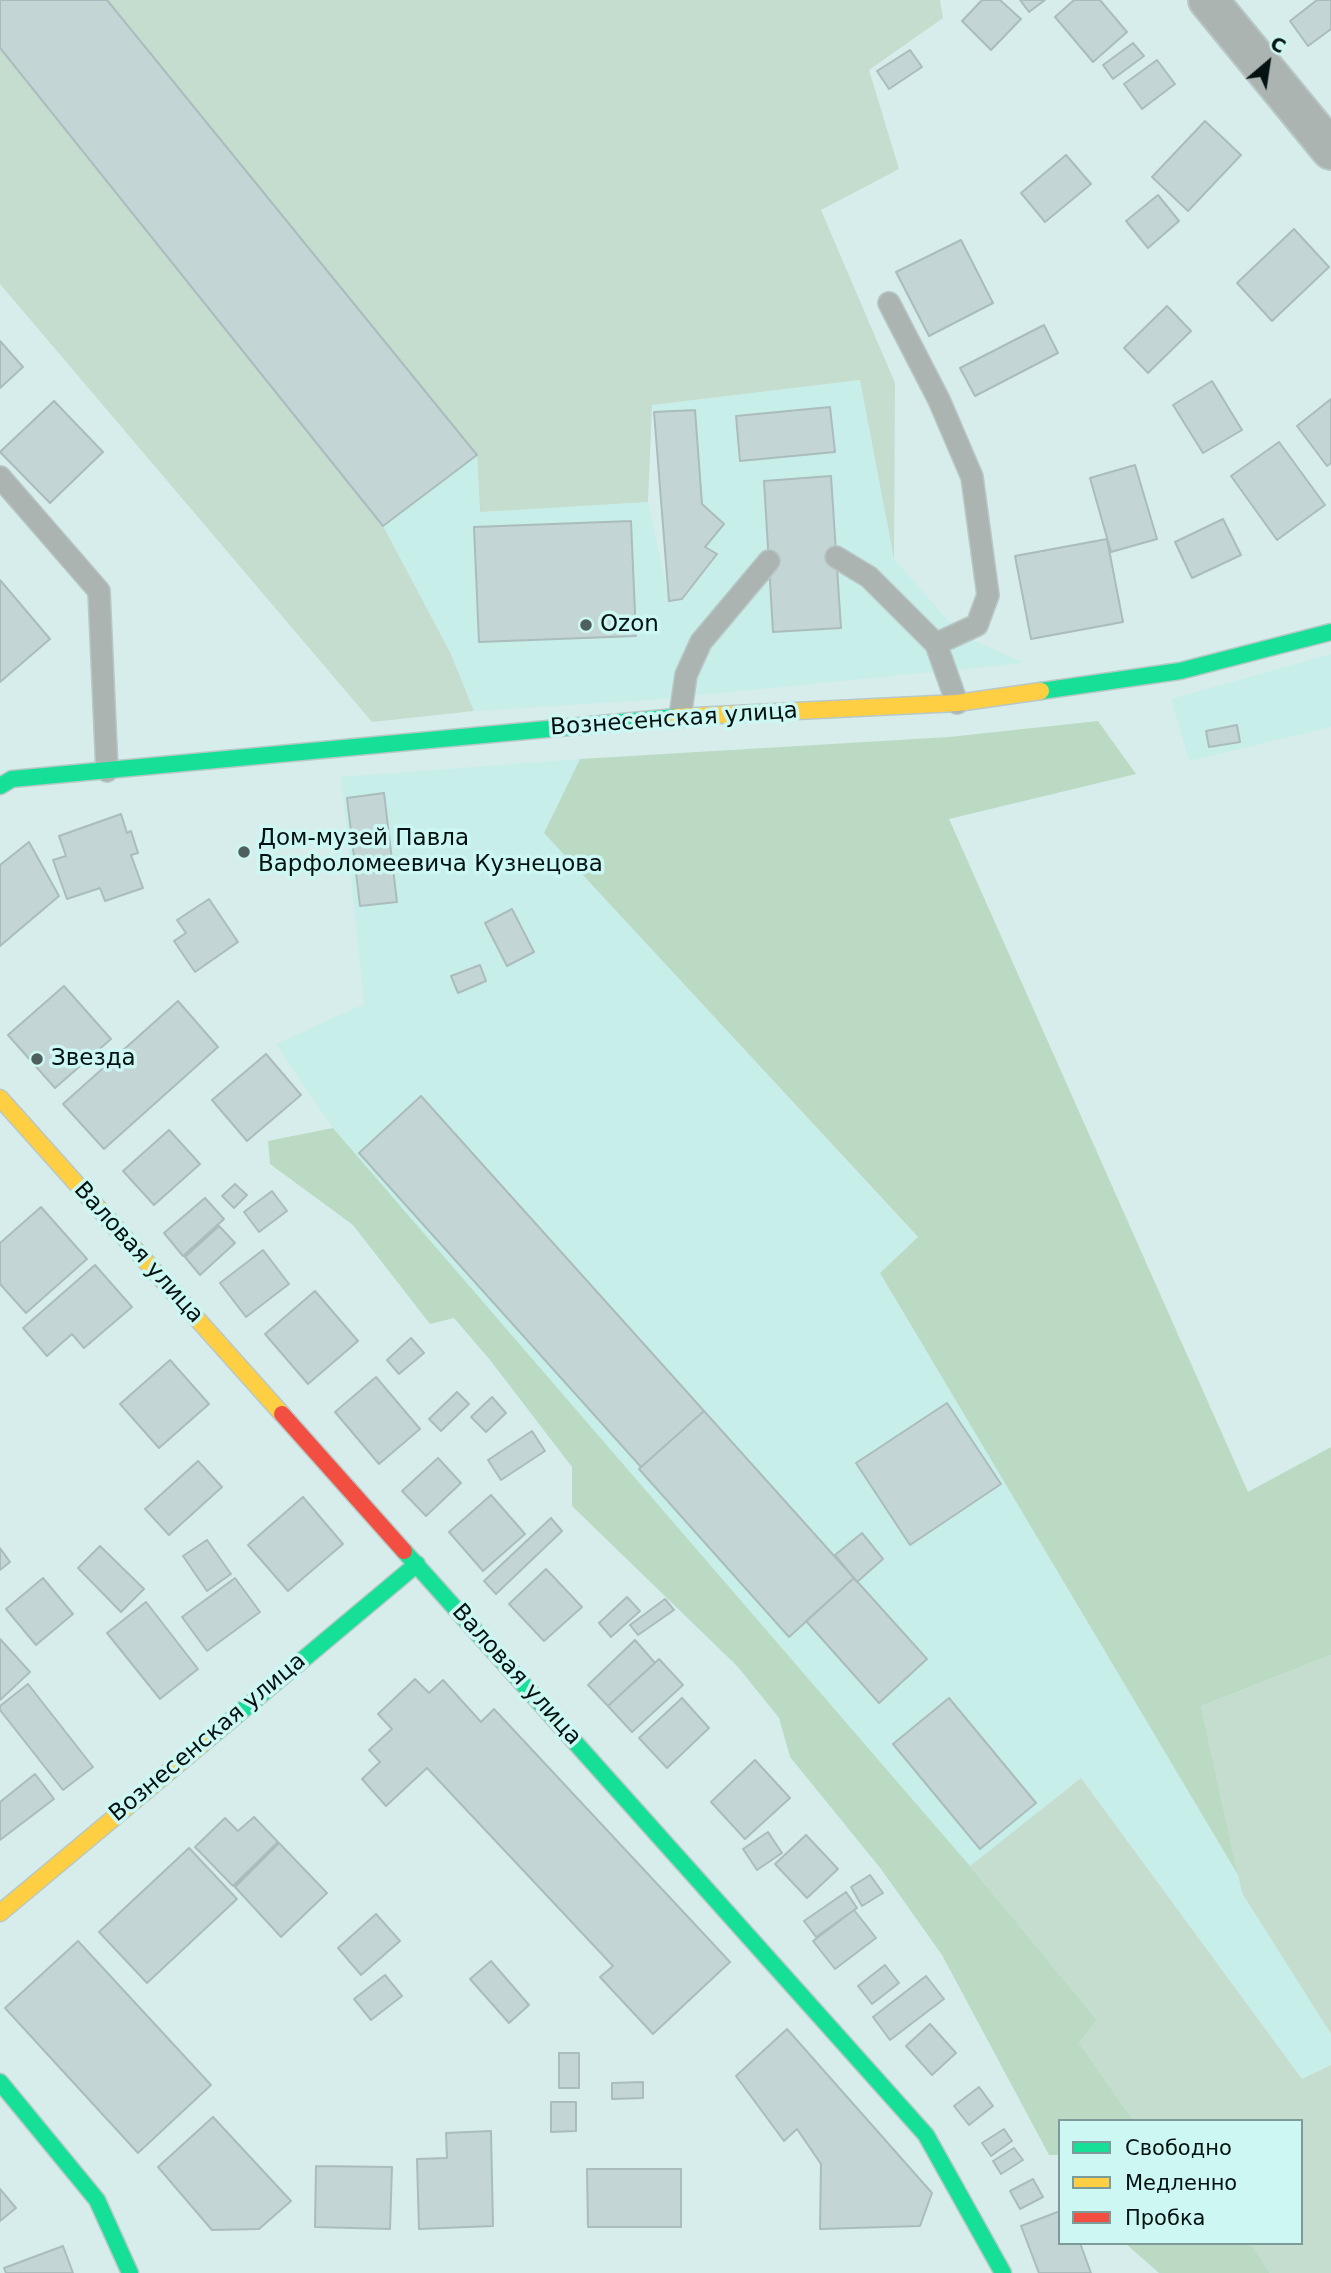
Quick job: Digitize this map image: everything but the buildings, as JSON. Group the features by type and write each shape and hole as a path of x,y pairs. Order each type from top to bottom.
{"street":[{"path":"1208,0 1331,150"},
{"name":"Вознесенская улица","path":"4,777 107,771 680,717 957,702 1180,671 1331,632"},
{"name":"Валовая улица","path":"0,1098 926,2135 1000,2272"},
{"name":"Вознесенская улица","path":"0,1913 417,1564"},
{"path":"0,2082 97,2200 130,2273"}],"lane":[{"path":"889,303 939,400 972,477 988,595 977,625 936,644"},
{"path":"0,477 99,591 107,771"},
{"path":"836,556 869,578 936,644 957,702"},
{"path":"680,717 686,675 701,642 769,562"}],"shaded area":[{"path":"861,380 894,559 960,634 1024,663 649,700 474,711 450,652 383,527 477,455 480,512 648,502 668,593 652,405"},
{"path":"1331,654 1331,727 1189,761 1171,699"},
{"path":"580,759 544,833 918,1238 880,1273 1238,1875 1242,1893 1331,2034 1331,2065 1302,2079 1081,1778 970,1866 333,1128 276,1044 364,1004 341,777"}],"green space":[{"path":"107,0 940,0 943,18 869,70 899,169 821,210 895,383 894,559 860,380 652,405 648,502 480,512 477,455"},
{"path":"0,48 383,526 450,652 474,711 372,722 0,284"},
{"path":"1098,721 1136,774 949,819 1248,1492 1331,1447 1331,1655 1201,1706 1238,1875 880,1273 918,1237 544,833 580,759 949,737"},
{"path":"333,1128 970,1866 1097,2020 1079,2043 1133,2119 1058,2119 1058,2155 1049,2155 942,1955 881,1869 790,1757 779,1718 738,1667 572,1506 572,1467 490,1360 454,1318 430,1324 353,1225 270,1164 268,1141"},
{"path":"1331,1655 1331,2034 1242,1893 1201,1706"},
{"path":"1081,1778 1302,2079 1331,2065 1331,2273 1270,2273 1251,2245 1303,2245 1303,2119 1133,2119 1079,2043 1097,2020 970,1866"},
{"path":"1127,2245 1251,2245 1270,2273 1159,2273"}],"traffic: fast":[{"path":"1041,691 1180,671 1331,632"},
{"path":"0,786 12,779 676,717"},
{"path":"404,1551 926,2135 1003,2273"},
{"path":"207,1740 417,1564"},
{"path":"0,2082 97,2200 130,2273"}],"traffic: slow":[{"path":"676,717 957,703 1041,691"},
{"path":"0,1098 282,1414"},
{"path":"0,1913 207,1740"}],"traffic: jam":[{"path":"282,1414 404,1551"}],"place":[{"name":"Ozon","path":"586,625"},
{"name":"Дом-музей Павла Варфоломеевича Кузнецова","path":"244,852"},
{"name":"Звезда","path":"37,1059"}]}
